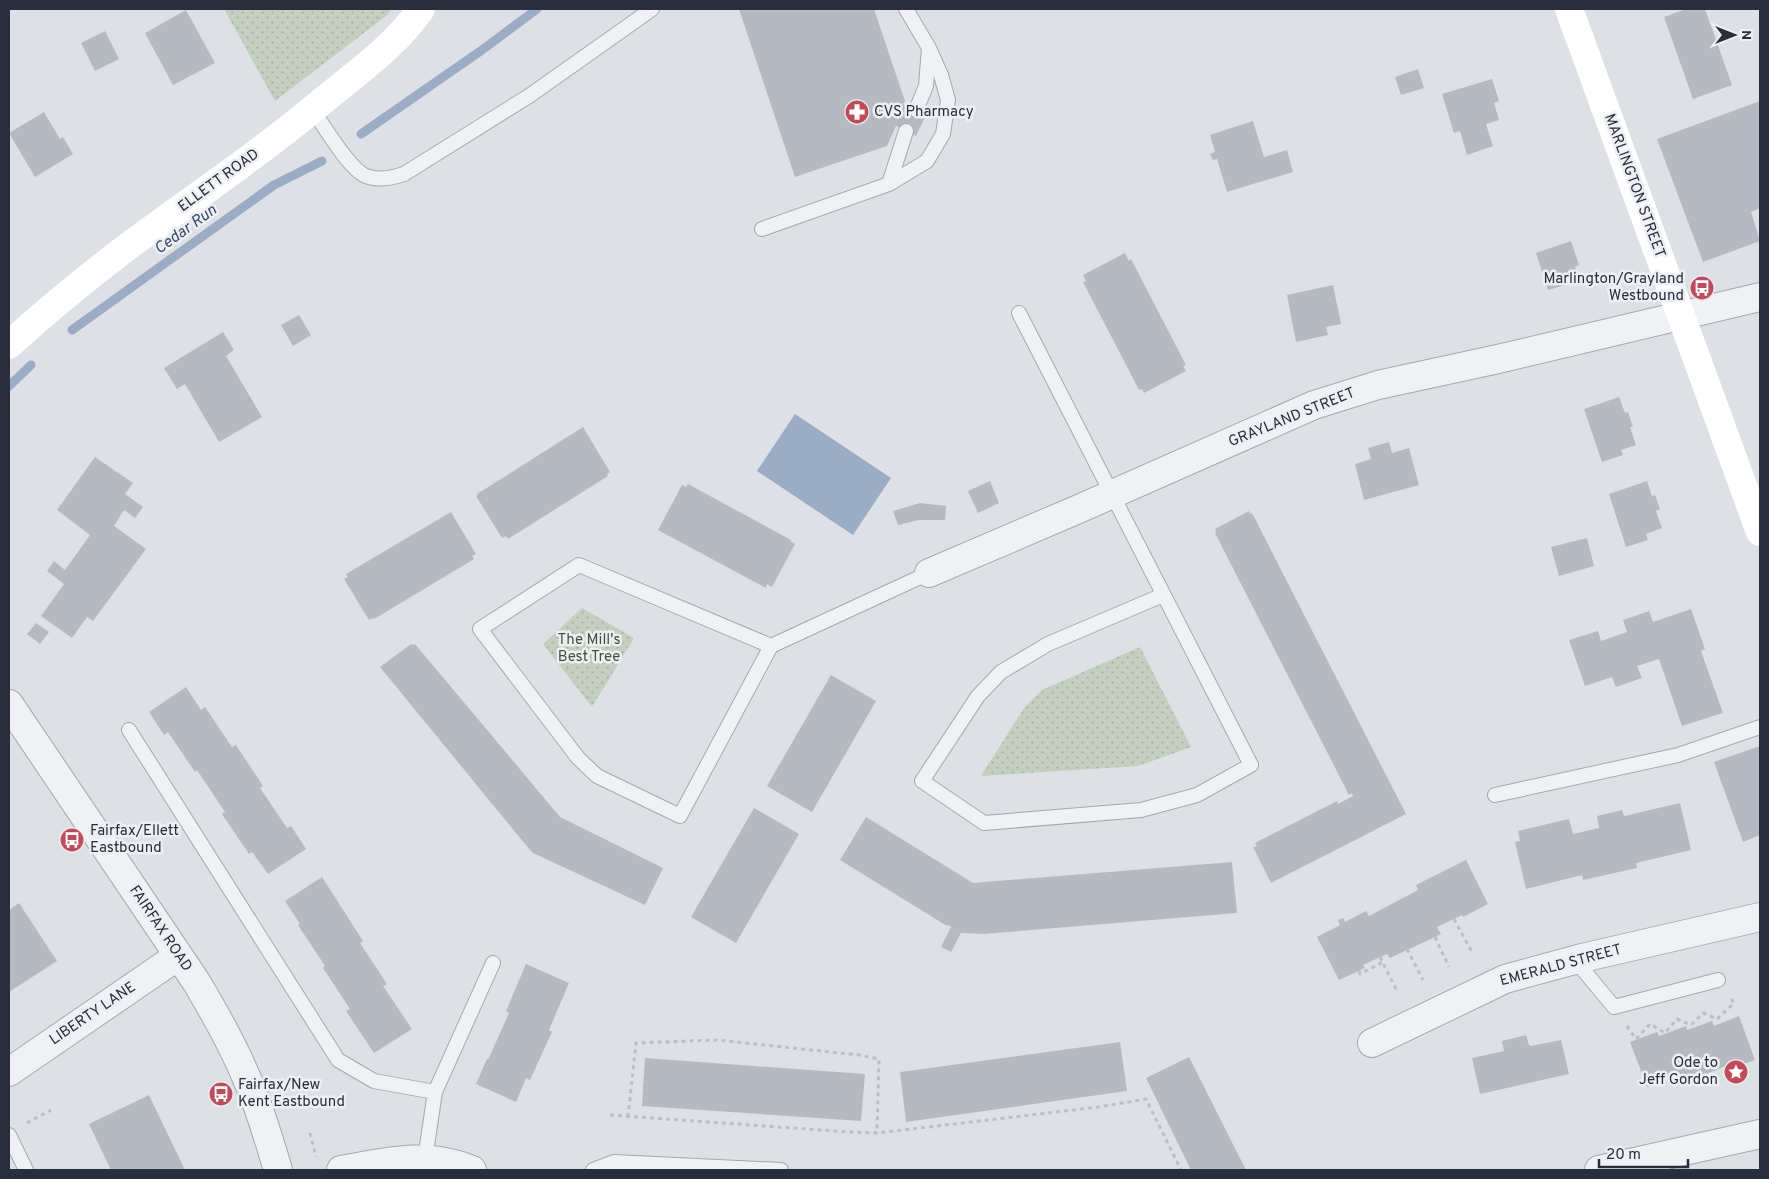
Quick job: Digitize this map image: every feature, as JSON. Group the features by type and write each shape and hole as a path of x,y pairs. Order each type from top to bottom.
{"street":[{"name":"ELLETT ROAD","path":"9,345 122,251 251,158 313,110 379,54 421,9"},
{"name":"MARLINGTON STREET","path":"1576,10 1682,316 1760,532"},
{"name":"GRAYLAND STREET","path":"929,572 1314,405 1353,392 1498,360 1760,297"},
{"name":"FAIRFAX ROAD","path":"9,704 196,983 224,1030 248,1080 268,1135 278,1170"},
{"name":"EMERALD STREET","path":"1372,1043 1504,979 1575,960 1760,917"},
{"name":"LIBERTY LANE","path":"9,1072 178,956"},
{"path":"1598,1170 1760,1134"},
{"path":"329,1166 401,1159 425,1159 460,1165 472,1170"}],"lane":[{"path":"313,110 354,168 366,176 388,179 404,174 529,96 652,9"},
{"path":"762,228 889,184 927,162 943,134 948,100 941,75 929,48 906,9"},
{"path":"916,110 926,86 929,48"},
{"path":"889,184 906,131"},
{"path":"1019,313 1250,765 1197,795 1141,810 984,823 922,781 978,696 1001,672 1048,644 1163,595"},
{"path":"771,646 579,565 480,628 578,758 596,776 680,816 771,646 929,572"},
{"path":"1495,795 1678,755 1760,727"},
{"path":"129,730 338,1060 374,1081 435,1092"},
{"path":"1575,960 1614,1007 1718,980"},
{"path":"425,1159 435,1092 493,964"},
{"path":"9,1135 26,1170"},
{"path":"594,1170 614,1162 781,1170"}],"path":[{"path":"1454,919 1474,954"},
{"path":"1434,937 1449,967"},
{"path":"1407,949 1423,980"},
{"path":"1380,957 1398,993"},
{"path":"1358,971 1360,974 1383,962"},
{"path":"1636,1039 1650,1024 1665,1033 1677,1019 1692,1025 1703,1013 1717,1020 1734,1003"},
{"path":"628,1117 636,1043 717,1040 859,1055 879,1059 877,1133"},
{"path":"610,1115 877,1133 1089,1108 1146,1099 1182,1170"},
{"path":"310,1134 329,1166"}],"green space":[{"path":"224,9 392,9 386,16 275,101"},
{"name":"The Mill's Best Tree","path":"582,608 634,638 592,707 543,644"},
{"path":"1140,647 1191,747 1138,766 981,776 1024,708 1042,690"}],"water":[{"path":"795,414 891,478 853,535 757,471"}],"building":[{"name":"CVS Pharmacy","path":"739,9 874,9 905,101 903,104 926,115 916,136 896,126 887,146 795,177"},
{"path":"1686,9 1705,9 1732,85 1693,99 1664,17"},
{"path":"186,10 215,63 173,85 145,33"},
{"path":"105,31 119,59 95,71 81,43"},
{"path":"1418,69 1424,88 1401,95 1395,77"},
{"path":"1492,79 1499,101 1494,103 1499,120 1486,124 1493,146 1467,155 1460,131 1454,133 1442,94"},
{"path":"1760,101 1760,208 1751,212 1760,241 1703,262 1657,139"},
{"path":"44,112 60,139 63,137 73,154 35,177 9,133"},
{"path":"1253,121 1264,157 1287,150 1293,172 1227,192 1217,159 1213,160 1210,154 1215,152 1210,135"},
{"path":"1571,241 1579,265 1575,267 1579,281 1548,290 1536,253"},
{"path":"1125,253 1129,261 1131,259 1186,365 1183,366 1186,371 1144,393 1142,389 1139,390 1083,282 1086,281 1083,275"},
{"path":"1333,285 1341,324 1326,327 1328,335 1296,342 1287,295"},
{"path":"299,315 311,335 293,346 281,325"},
{"path":"223,332 234,350 226,356 262,417 219,442 185,384 177,389 164,368"},
{"path":"1619,397 1625,413 1628,412 1633,427 1630,427 1636,445 1621,450 1623,455 1602,462 1584,409"},
{"path":"583,427 610,472 607,474 608,476 508,539 506,536 502,538 476,496 477,494"},
{"path":"1389,442 1392,453 1409,448 1419,485 1364,500 1355,464 1371,459 1368,448"},
{"path":"95,457 133,483 125,494 143,507 135,518 124,510 114,526 146,549 93,621 87,617 72,638 41,616 64,584 47,571 54,561 65,570 90,535 57,510"},
{"path":"990,481 999,503 978,513 968,491"},
{"path":"1647,481 1652,496 1655,495 1660,509 1656,511 1662,528 1646,534 1648,540 1626,547 1609,494"},
{"path":"688,484 791,540 795,544 772,587 767,584 766,588 658,530 682,485 686,487"},
{"path":"920,503 946,506 945,520 919,520 898,525 893,511"},
{"path":"1249,511 1250,514 1252,513 1406,814 1271,883 1253,847 1257,846 1255,843 1337,801 1338,804 1353,796 1352,793 1349,795 1215,533 1215,529"},
{"path":"451,512 476,554 472,556 474,559 374,619 369,620 344,579 348,577 346,574"},
{"path":"1587,538 1594,566 1559,576 1551,547"},
{"path":"1691,609 1705,649 1701,651 1723,713 1682,726 1659,659 1637,666 1642,678 1616,687 1612,677 1585,686 1569,640 1598,631 1601,641 1627,632 1623,620 1649,611 1653,622"},
{"path":"36,623 49,632 40,644 27,634"},
{"path":"411,644 415,644 560,817 663,868 645,905 533,853 380,667"},
{"path":"831,675 876,701 812,812 767,786"},
{"path":"186,687 201,710 205,707 232,747 236,745 263,786 260,788 287,828 291,826 306,849 268,874 252,852 249,854 222,814 225,812 197,770 195,772 168,732 164,735 149,712"},
{"path":"1760,746 1760,835 1743,842 1714,762"},
{"path":"1680,803 1691,850 1636,863 1637,868 1583,880 1582,875 1526,889 1515,842 1520,841 1518,831 1569,819 1573,834 1599,828 1597,816 1622,810 1624,816"},
{"path":"754,808 799,834 736,943 691,917"},
{"path":"866,817 973,883 1232,862 1237,913 984,934 961,933 951,952 941,947 951,927 840,860"},
{"path":"1466,860 1488,904 1463,917 1462,915 1437,927 1441,934 1390,958 1387,954 1363,965 1365,968 1339,980 1317,937 1340,925 1338,920 1343,918 1345,922 1366,911 1369,916 1418,890 1416,885"},
{"path":"322,877 363,941 360,943 387,984 383,986 412,1029 374,1053 346,1011 350,1009 323,968 325,966 298,925 300,924 285,901"},
{"path":"19,903 57,961 9,992 9,910"},
{"path":"526,964 569,983 549,1030 552,1032 530,1080 526,1078 516,1102 476,1084 509,1013 506,1011"},
{"path":"1739,1016 1755,1060 1727,1070 1726,1066 1701,1076 1699,1072 1674,1081 1672,1077 1647,1087 1630,1042 1657,1032 1659,1036 1686,1026 1687,1030 1712,1021 1714,1026"},
{"path":"1526,1035 1531,1046 1561,1040 1569,1074 1480,1094 1472,1058 1504,1051 1502,1041"},
{"path":"1120,1042 1127,1091 906,1122 900,1072"},
{"path":"1189,1057 1246,1170 1191,1170 1146,1078"},
{"path":"645,1058 865,1074 861,1121 642,1106"},
{"path":"149,1095 185,1170 111,1170 89,1124"}],"waterway":[{"name":"Cedar Run","path":"361,134 482,50 537,9"},
{"name":"Cedar Run","path":"72,330 274,185 322,161"},
{"name":"Cedar Run","path":"9,386 31,365"}],"place":[{"name":"CVS Pharmacy","path":"857,112"},
{"name":"Marlington/Grayland Westbound","path":"1702,288"},
{"name":"Fairfax/Ellett Eastbound","path":"72,840"},
{"name":"Ode to Jeff Gordon","path":"1736,1072"},
{"name":"Fairfax/New Kent Eastbound","path":"221,1094"}]}
